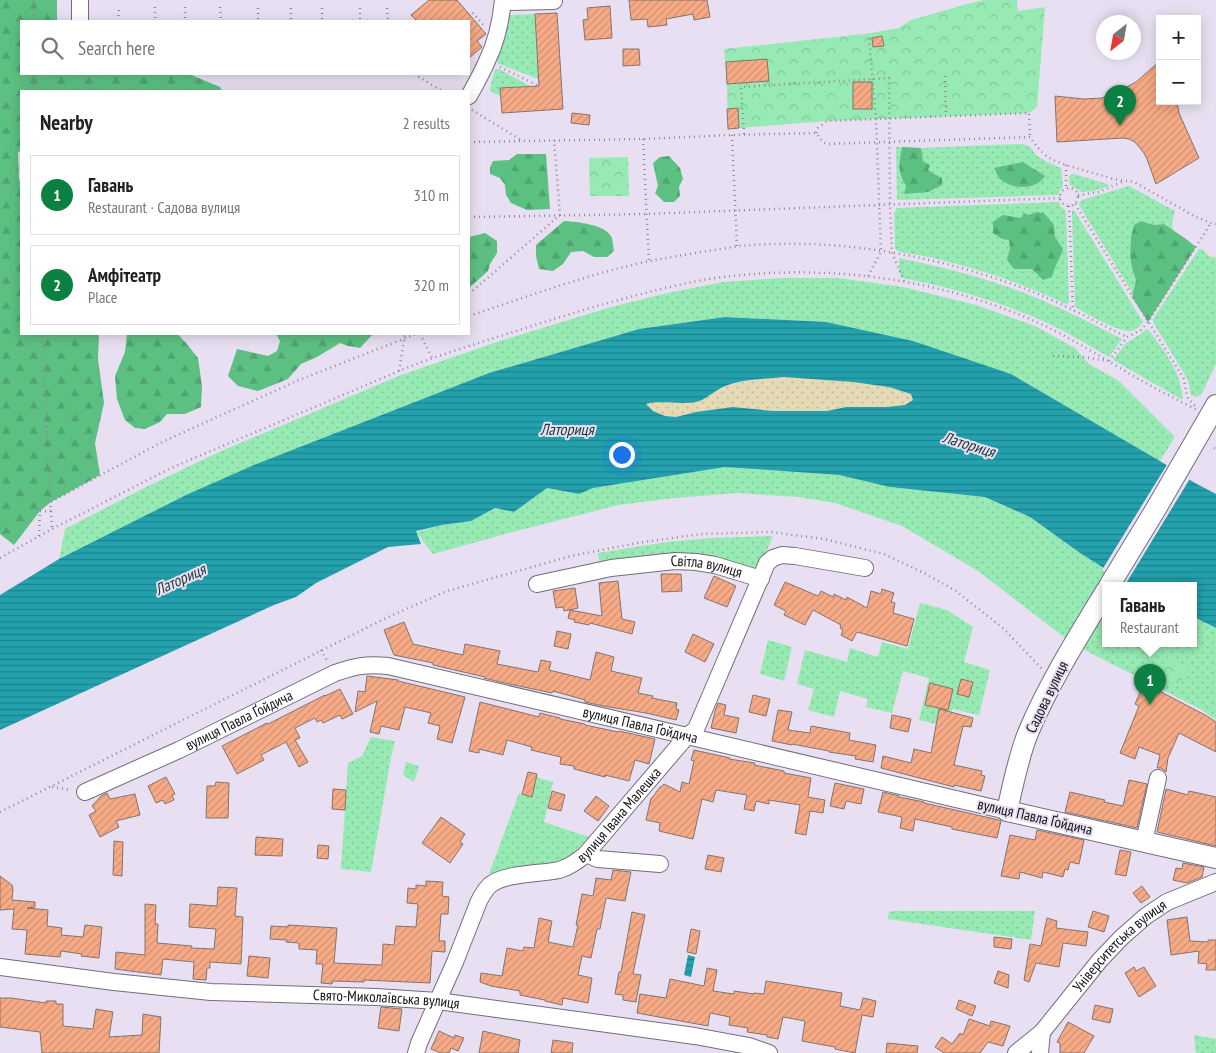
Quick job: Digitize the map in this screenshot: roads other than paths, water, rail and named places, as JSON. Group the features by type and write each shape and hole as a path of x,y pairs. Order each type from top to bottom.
{"main road":[{"path":"1111,582 1216,405"},
{"name":"Садова вулиця","path":"1007,811 1016,768 1050,674 1102,597"},
{"name":"вулиця Павла Ґойдича","path":"1007,811 1216,858"}],"street":[{"path":"80,0 80,20"},
{"path":"470,94 488,60 496,37 503,1 554,1"},
{"name":"Світла вулиця","path":"536,584 611,568 675,561 715,565 761,579 767,563 773,558 782,555 865,568"},
{"name":"вулиця Івана Малешка","path":"438,1000 456,962 479,901 490,884 512,876 561,869 576,862 586,854 687,736 696,729 761,579"},
{"name":"вулиця Павла Ґойдича","path":"85,792 179,750 335,674 353,667 372,664 388,666 1007,811"},
{"path":"1144,842 1158,778"},
{"path":"586,854 598,859 660,864"},
{"name":"Університетська вулиця","path":"1042,1032 1100,960 1146,916 1167,902 1216,882"},
{"name":"Свято-Миколаївська вулиця","path":"0,968 211,992 438,1000 695,1036 749,1046 769,1053"},
{"path":"416,1053 438,1000"},
{"path":"1016,1053 1042,1032"},
{"path":"1040,1053 1042,1032"}],"water":[{"name":"Латориця","path":"725,317 826,322 913,341 1011,374 1216,494 1216,628 1197,618 1197,582 1126,582 1080,553 1030,517 985,497 890,487 839,475 725,467 593,488 579,494 547,488 514,512 495,508 471,521 416,531 421,544 388,547 316,583 296,597 274,605 0,730 0,595 59,559 186,495 254,465 489,373 639,329","holes":["784,377 853,382 889,387 911,394 913,400 905,405 846,407 827,411 773,411 733,407 676,417 665,416 653,411 646,404 658,402 696,402 729,384"]},
{"path":"688,955 695,957 691,977 684,975"}],"place":[{"name":"Амфітеатр","path":"1120,126"},
{"name":"Гавань","path":"1150,705"}]}
